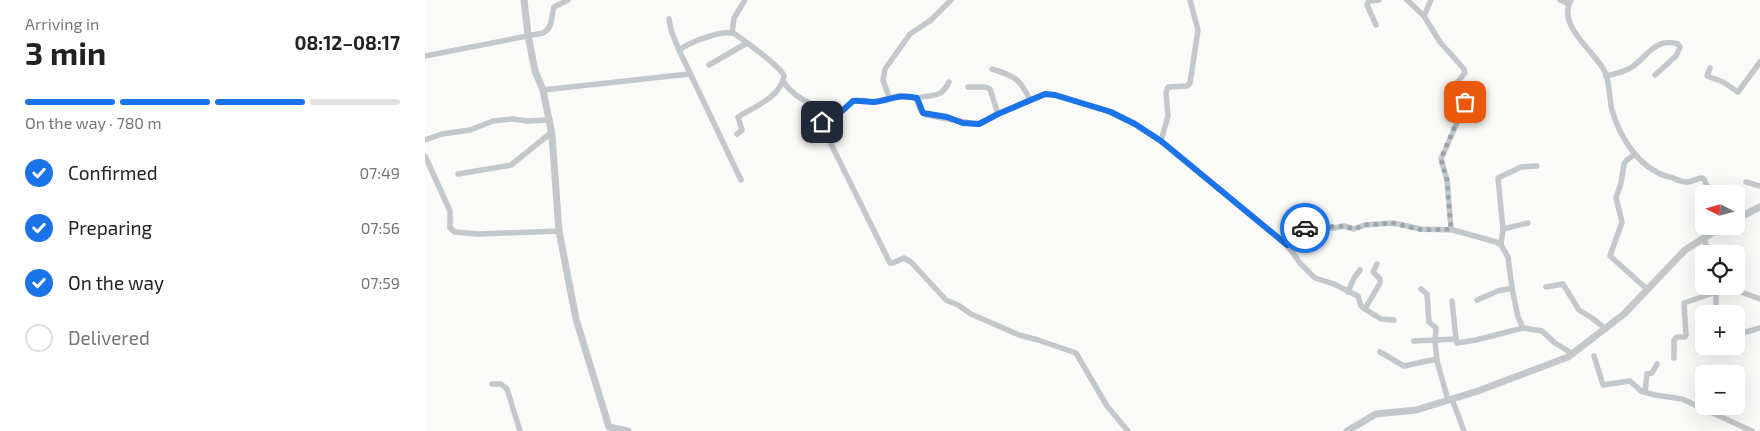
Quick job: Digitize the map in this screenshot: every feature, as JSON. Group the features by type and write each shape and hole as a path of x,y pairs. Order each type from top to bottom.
{"street":[{"path":"524,0 535,71 543,90 552,132 559,231 577,319 609,429 628,431"},
{"path":"425,56 548,30 551,26 554,7 568,0"},
{"path":"732,32 734,18 745,0"},
{"path":"889,97 883,80 885,69 909,34 931,20 951,0"},
{"path":"1161,141 1167,116 1168,87 1187,86 1190,83 1198,30 1190,0"},
{"path":"1376,25 1367,5 1369,1 1379,0"},
{"path":"1407,0 1424,16 1440,42 1464,71 1455,89 1455,93 1464,100 1465,105 1441,159 1447,180 1451,229"},
{"path":"1424,16 1431,0"},
{"path":"1560,0 1570,2 1567,16 1569,22 1603,69 1613,112 1622,135 1635,154 1649,168 1660,174 1683,182 1702,178 1706,185"},
{"path":"669,19 671,30 689,74 741,180"},
{"path":"732,32 782,71 783,81 793,92 813,106 833,113"},
{"path":"679,50 696,41 732,32"},
{"path":"709,65 747,43"},
{"path":"1606,76 1631,68 1645,54 1664,43 1678,44 1676,56 1655,75"},
{"path":"1710,68 1707,76 1723,82 1739,92 1760,62"},
{"path":"992,70 1006,73 1019,80 1030,100"},
{"path":"543,90 689,74"},
{"path":"737,134 742,130 738,117 771,96 783,81"},
{"path":"949,82 945,90 940,94 917,98 889,97 874,102 853,101 842,111 824,117 822,122 890,263 905,258 946,300 959,305 971,314 1019,335 1076,353 1107,406 1128,431"},
{"path":"968,87 985,87 990,89 998,114"},
{"path":"917,98 923,113 947,117 963,123 979,124 1030,100 1050,94 1111,112 1130,121 1161,141 1287,245 1312,276 1358,296 1361,306 1381,319 1394,320"},
{"path":"425,140 442,134 470,130 493,120 513,119 527,122 549,120"},
{"path":"457,174 511,165 552,132"},
{"path":"1635,154 1624,164 1616,198 1622,222 1610,256 1647,290"},
{"path":"425,156 450,212 451,228 455,232 477,234 559,231"},
{"path":"1501,245 1503,229 1498,178 1521,167 1537,166"},
{"path":"1746,182 1760,186"},
{"path":"1745,214 1760,207"},
{"path":"1287,245 1303,229 1309,227 1334,228 1344,226 1354,229 1365,225 1393,223 1422,230 1451,229 1496,242 1501,245 1508,257 1512,288 1523,328"},
{"path":"1503,229 1528,223"},
{"path":"1347,431 1383,412 1416,410 1450,400 1558,362 1573,354 1629,309 1680,254 1707,235"},
{"path":"1704,237 1706,245"},
{"path":"1365,309 1380,282 1380,279 1373,272 1377,264"},
{"path":"1348,292 1354,278 1361,270"},
{"path":"1546,287 1563,284 1579,310 1606,329"},
{"path":"1477,300 1498,291 1512,288"},
{"path":"1421,289 1427,294 1429,322 1436,328 1437,359 1450,400 1464,431"},
{"path":"1745,293 1760,299"},
{"path":"1674,358 1674,340 1687,335 1685,303 1703,295"},
{"path":"1452,300 1457,343 1523,328 1542,331 1555,344 1573,354"},
{"path":"1745,332 1760,328"},
{"path":"1414,341 1456,339"},
{"path":"1380,352 1404,366 1437,359"},
{"path":"1594,356 1603,385 1630,381 1637,389 1688,401 1752,431"},
{"path":"1645,392 1647,374 1652,373 1657,364"},
{"path":"492,384 501,384 507,389 520,431"}],"way so far":[{"path":"1305,228 1344,226 1354,229 1378,223 1399,223 1422,230 1439,231 1451,229 1447,180 1441,165 1441,159 1465,102"}],"route":[{"path":"822,122 824,117 844,110 856,100 874,102 889,97 903,96 917,98 921,111 926,115 947,117 963,123 979,124 1042,95 1055,95 1105,110 1135,124 1161,141 1287,245 1305,228"}]}
